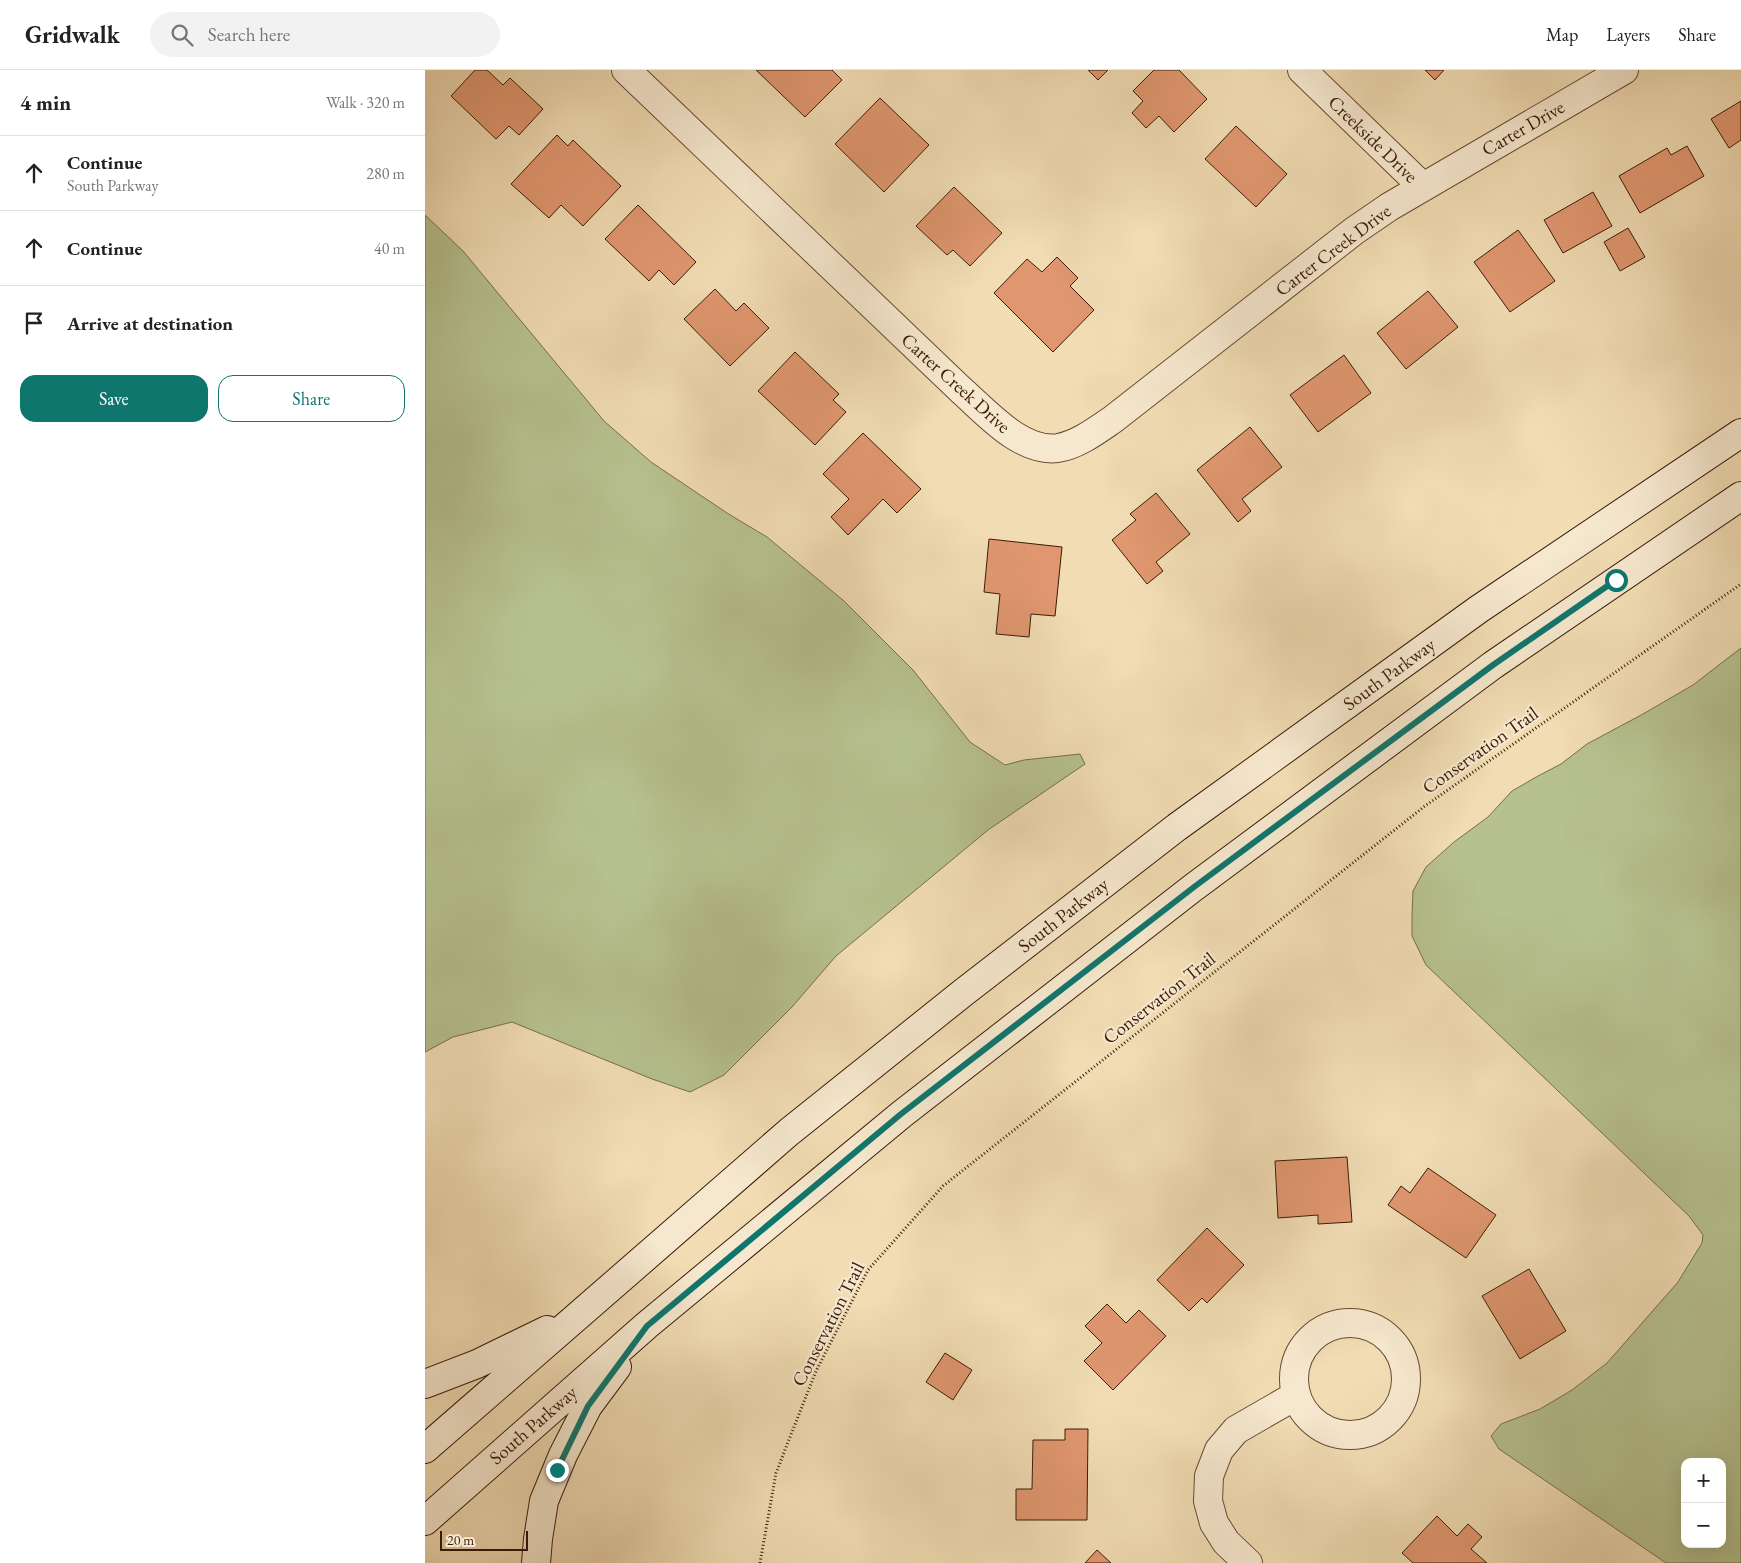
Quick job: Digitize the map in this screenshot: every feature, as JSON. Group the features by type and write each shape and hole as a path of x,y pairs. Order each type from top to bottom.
{"main road":[{"name":"Carter Creek Drive","path":"626,70 988,414 1023,441 1049,448 1057,448 1073,443 1112,420 1354,231 1423,187"},
{"name":"Creekside Drive","path":"1302,70 1423,187"},
{"name":"Carter Drive","path":"1423,187 1624,70"},
{"name":"South Parkway","path":"425,1448 789,1132 964,992 1177,827 1479,609 1741,433"},
{"name":"South Parkway","path":"425,1521 647,1326 901,1114 1194,887 1493,665 1741,496"},
{"path":"425,1384 477,1364 530,1337 574,1319"},
{"path":"1349,1322 1368,1325 1379,1331 1394,1344 1402,1356 1407,1376 1406,1388 1400,1407 1383,1426 1365,1434 1347,1436 1327,1432 1311,1421 1295,1396 1293,1369 1300,1350 1313,1335 1331,1326 1349,1322"},
{"path":"537,1563 538,1539 544,1501 563,1455 588,1406 647,1326"},
{"path":"1248,1563 1226,1542 1214,1523 1208,1501 1209,1476 1219,1450 1236,1430 1295,1396"}],"path":[{"name":"Conservation Trail","path":"759,1563 776,1473 816,1372 868,1270 943,1186 1425,806 1741,584"}],"green space":[{"path":"425,215 463,251 604,421 651,462 727,513 767,537 844,601 913,670 970,742 1005,765 1024,760 1080,754 1085,764 988,830 836,956 792,1007 724,1075 690,1092 652,1079 512,1022 453,1037 425,1052"},
{"path":"1741,648 1741,1563 1666,1563 1499,1449 1491,1436 1501,1424 1540,1409 1572,1390 1607,1363 1678,1282 1702,1243 1703,1235 1689,1216 1426,965 1412,936 1413,891 1426,867 1454,842 1488,817 1512,791 1561,764 1587,744 1693,685"}],"building":[{"path":"475,70 487,70 503,85 510,78 543,109 519,135 509,126 496,139 451,96"},
{"path":"756,70 832,70 842,80 805,117"},
{"path":"1088,70 1108,70 1098,80"},
{"path":"1154,70 1179,70 1207,99 1174,132 1159,116 1146,128 1132,113 1143,101 1133,91"},
{"path":"1425,70 1444,70 1435,80"},
{"path":"880,98 929,145 884,192 835,144"},
{"path":"1741,101 1741,140 1729,148 1711,119"},
{"path":"1236,126 1287,174 1256,207 1205,159"},
{"path":"557,135 568,146 573,140 621,186 583,226 561,205 549,218 511,184"},
{"path":"1687,146 1704,176 1640,213 1619,176 1667,148 1671,155"},
{"path":"954,187 1002,233 970,266 953,250 947,255 916,226"},
{"path":"1593,192 1612,226 1563,253 1544,220"},
{"path":"638,205 696,262 674,285 659,270 649,281 605,239"},
{"path":"1628,228 1645,257 1620,271 1604,242"},
{"path":"1518,230 1555,281 1510,312 1474,262"},
{"path":"1057,257 1078,278 1070,286 1094,310 1053,352 994,293 1027,259 1042,272"},
{"path":"715,289 736,311 744,303 769,328 730,366 684,319"},
{"path":"1428,291 1458,327 1406,369 1377,333"},
{"path":"795,352 839,394 833,400 846,412 815,445 758,391"},
{"path":"1344,355 1371,393 1318,432 1290,395"},
{"path":"1250,427 1282,467 1242,499 1251,511 1238,522 1197,470"},
{"path":"863,433 921,489 897,513 883,499 848,535 831,517 849,499 823,474"},
{"path":"1156,493 1190,534 1156,562 1163,571 1147,584 1112,540 1136,520 1130,514"},
{"path":"989,539 1062,547 1055,616 1031,614 1029,637 996,634 1000,594 984,592"},
{"path":"1347,1157 1352,1222 1318,1224 1318,1215 1278,1218 1275,1161"},
{"path":"1428,1168 1496,1215 1466,1258 1388,1205 1401,1186 1410,1193"},
{"path":"1207,1228 1244,1265 1207,1303 1202,1298 1189,1311 1157,1280"},
{"path":"1529,1269 1566,1331 1520,1359 1482,1296"},
{"path":"1107,1304 1126,1323 1139,1310 1166,1336 1113,1390 1084,1361 1102,1343 1085,1326"},
{"path":"945,1353 972,1370 953,1400 926,1382"},
{"path":"1065,1429 1088,1429 1087,1520 1016,1520 1016,1489 1032,1489 1033,1440 1065,1440"},
{"path":"1437,1516 1457,1536 1468,1524 1482,1537 1471,1549 1487,1563 1413,1563 1402,1553"},
{"path":"1097,1550 1111,1563 1085,1563"}],"route":[{"path":"557,1470 588,1406 647,1326 901,1114 1194,887 1493,665 1616,580"}]}
